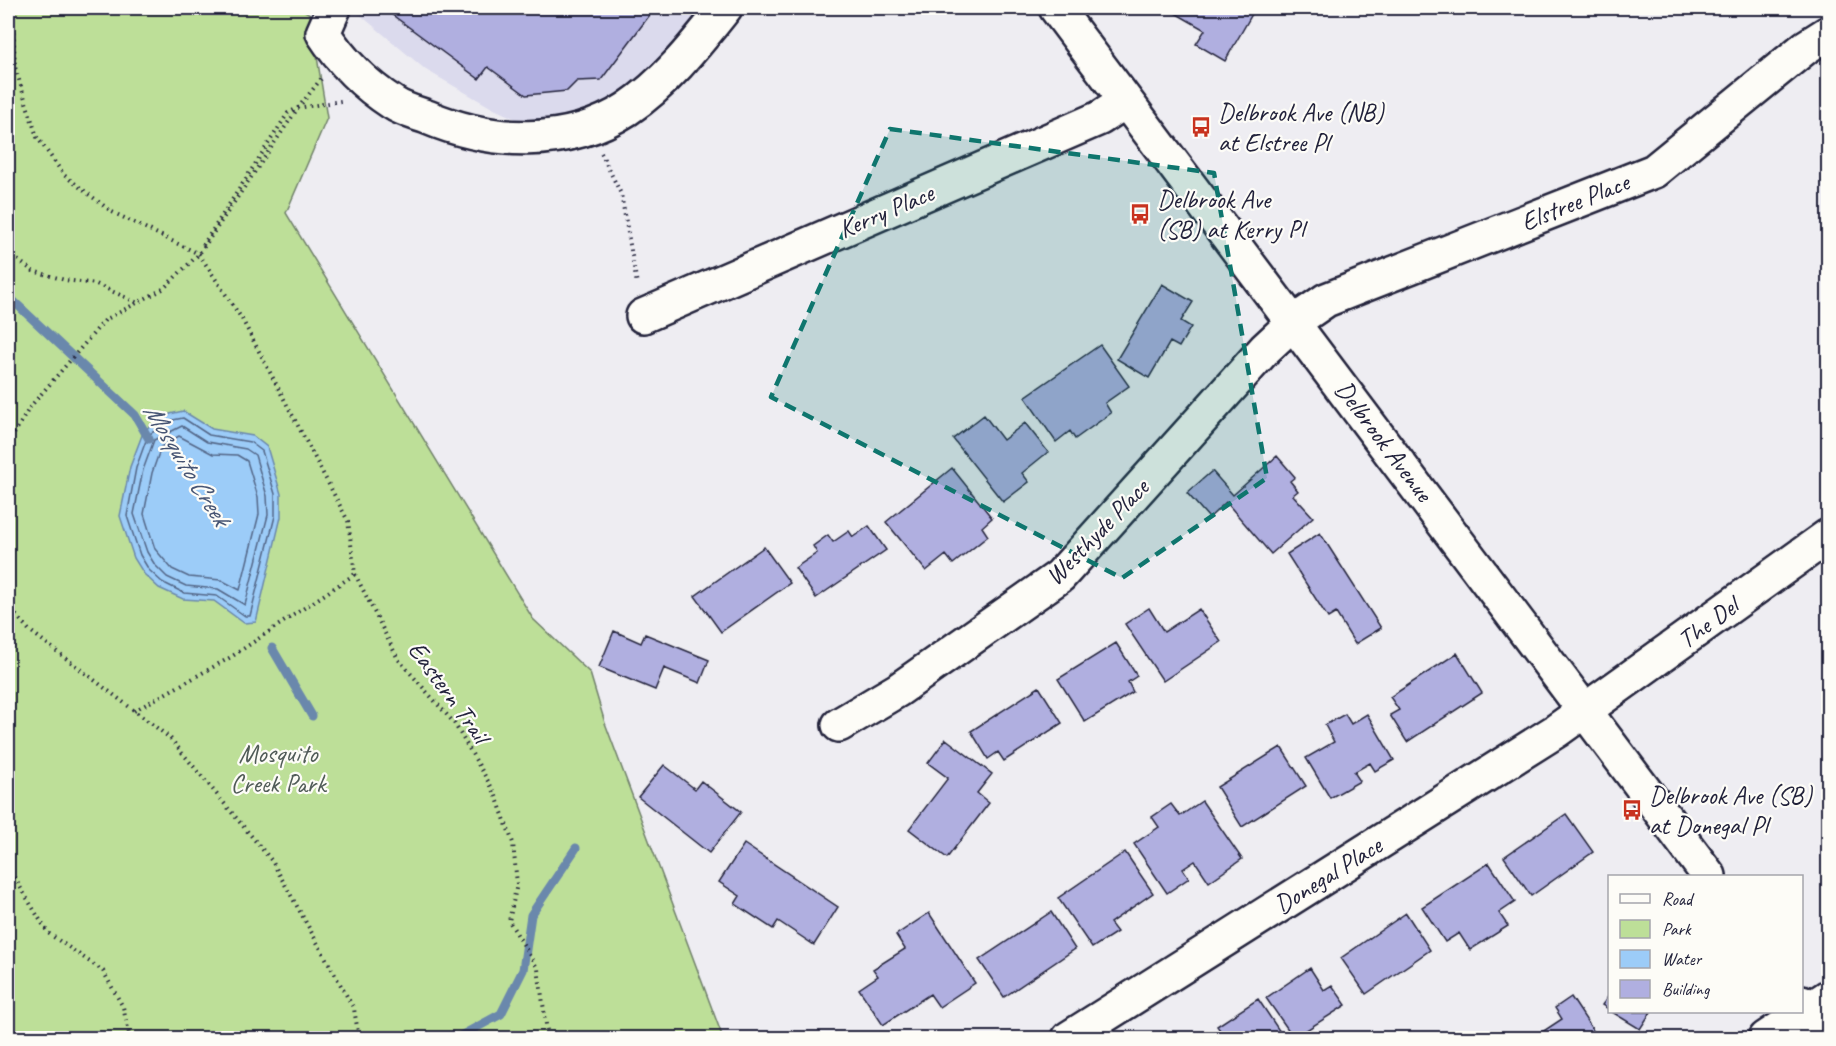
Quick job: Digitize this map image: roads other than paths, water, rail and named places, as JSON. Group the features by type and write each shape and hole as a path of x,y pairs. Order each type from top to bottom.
{"street":[{"path":"328,20 338,57 395,104 450,127 493,137 535,139 589,128 627,108 666,76 725,8"},
{"name":"Delbrook Avenue","path":"1056,8 1708,875"},
{"name":"Elstree Place","path":"1294,322 1326,300 1654,171 1806,47 1828,33"},
{"name":"Kerry Place","path":"643,316 1100,118 1126,101"},
{"name":"Westhyde Place","path":"839,725 898,690 1060,576 1265,349 1294,322"},
{"name":"The Del","path":"1586,710 1828,536"},
{"name":"Donegal Place","path":"1069,1038 1586,710"},
{"path":"1812,1003 1828,1036"},
{"path":"1766,1038 1799,1013"}],"water":[{"path":"183,411 212,429 253,436 267,447 281,494 281,517 256,622 244,623 214,601 183,599 159,588 144,574 134,558 120,516 130,467 144,430 170,414"}],"waterway":[{"name":"Mosquito Creek","path":"8,296 135,415 149,439"},
{"name":"Mosquito Creek","path":"272,648 312,716"},
{"path":"457,1038 501,1014 523,970 531,915 576,848"}],"place":[{"name":"Delbrook Ave (NB) at Elstree Pl","path":"1201,127"},
{"name":"Delbrook Ave (SB) at Kerry Pl","path":"1140,214"},
{"name":"Delbrook Ave (SB) at Donegal Pl","path":"1632,810"}],"park label":[{"name":"Mosquito Creek Park","path":"278,768"}]}
